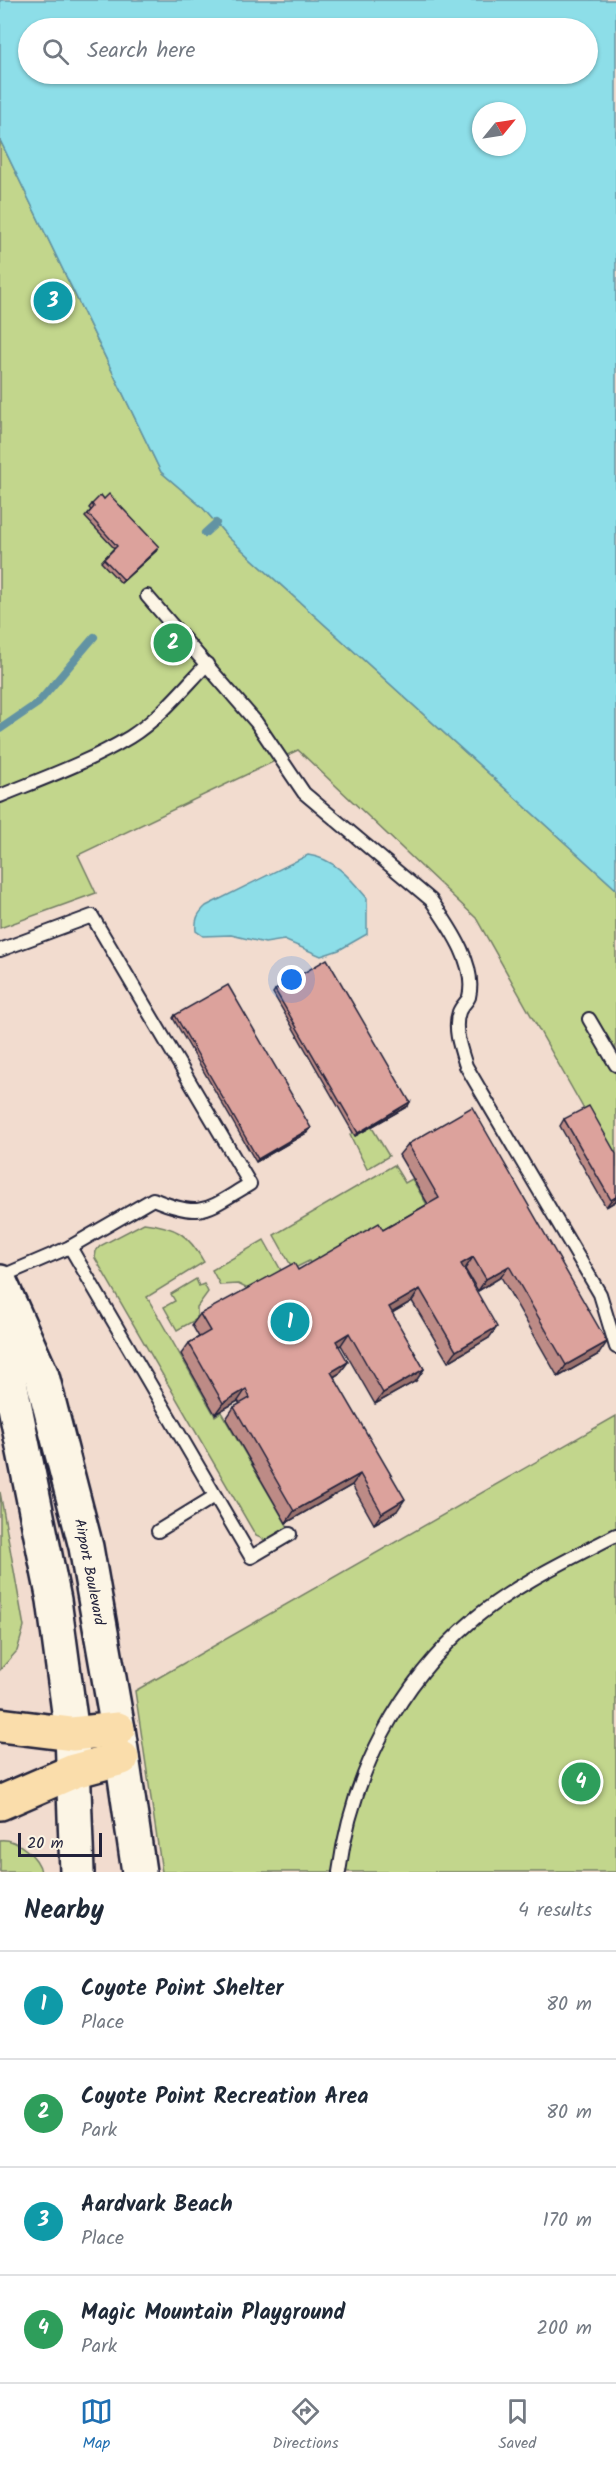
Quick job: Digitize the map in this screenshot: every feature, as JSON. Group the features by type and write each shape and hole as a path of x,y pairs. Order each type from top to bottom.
{"highway":[{"path":"0,1725 120,1743"},
{"path":"0,1803 74,1771 120,1743"}],"main road":[{"name":"Airport Boulevard","path":"0,1279 42,1376 86,1547 120,1743 139,1872"},
{"path":"0,1293 9,1377 54,1600 72,1734 77,1872"}],"lane":[{"path":"147,596 256,722 304,793 430,900 444,920 467,963 470,979 469,998 459,1012 457,1039 466,1066 600,1294 616,1347"},
{"path":"0,796 86,760 131,736 162,712 207,664"},
{"path":"0,950 92,916 250,1184 202,1212 180,1210 153,1199 70,1247 0,1279"},
{"path":"589,1019 616,1065"},
{"path":"70,1247 251,1557 290,1534"},
{"path":"158,1531 215,1496"},
{"path":"339,1872 347,1824 366,1767 404,1697 429,1666 476,1618 548,1571 616,1535"}],"green space":[{"path":"0,140 161,472 203,508 228,537 616,889 616,1166 476,918 298,750 78,855 96,893 0,928"},
{"path":"368,1121 389,1156 367,1169 350,1135"},
{"path":"394,1165 405,1183 412,1179 429,1208 313,1267 309,1261 293,1269 274,1235"},
{"path":"144,1223 165,1227 187,1238 204,1262 147,1297 215,1416 221,1412 288,1527 265,1540 256,1536 95,1258 100,1246"},
{"path":"264,1240 283,1274 248,1289 238,1284 220,1285 212,1270"},
{"path":"196,1279 199,1286 204,1284 208,1292 197,1307 197,1319 177,1330 164,1307 175,1301 171,1294"},
{"path":"616,1416 616,1872 162,1872 135,1691"},
{"path":"0,1492 24,1627 17,1651 0,1670"},
{"path":"0,1840 13,1842 26,1850 36,1860 41,1872 0,1872"}],"water":[{"path":"0,0 616,0 616,889 228,537 203,508 161,472 0,140"},
{"path":"308,855 334,865 367,898 367,934 339,950 321,956 284,940 265,943 231,935 203,936 196,931 197,917 206,906"}],"building":[{"path":"109,494 159,547 124,580 104,559 117,546 88,514 94,507 92,504 101,495 104,499"},
{"path":"327,959 410,1102 358,1133 275,990"},
{"path":"228,985 311,1128 258,1159 175,1015"},
{"path":"589,1106 616,1154 616,1197 611,1200 564,1119"},
{"path":"472,1107 607,1342 566,1365 509,1266 486,1279 473,1257 461,1264 497,1327 456,1351 420,1289 389,1307 424,1369 383,1393 349,1333 336,1341 348,1362 331,1372 405,1499 382,1513 360,1474 294,1511 234,1407 250,1398 246,1389 223,1403 189,1343 210,1331 200,1314 294,1263 298,1270 379,1223 383,1230 439,1198 408,1144"}],"waterway":[{"path":"205,533 216,523"},
{"path":"0,729 38,703 94,637"}],"place":[{"name":"Aardvark Beach","path":"53,301"},
{"name":"Coyote Point Recreation Area","path":"173,643"},
{"name":"Coyote Point Shelter","path":"290,1322"},
{"name":"Magic Mountain Playground","path":"581,1782"}]}
